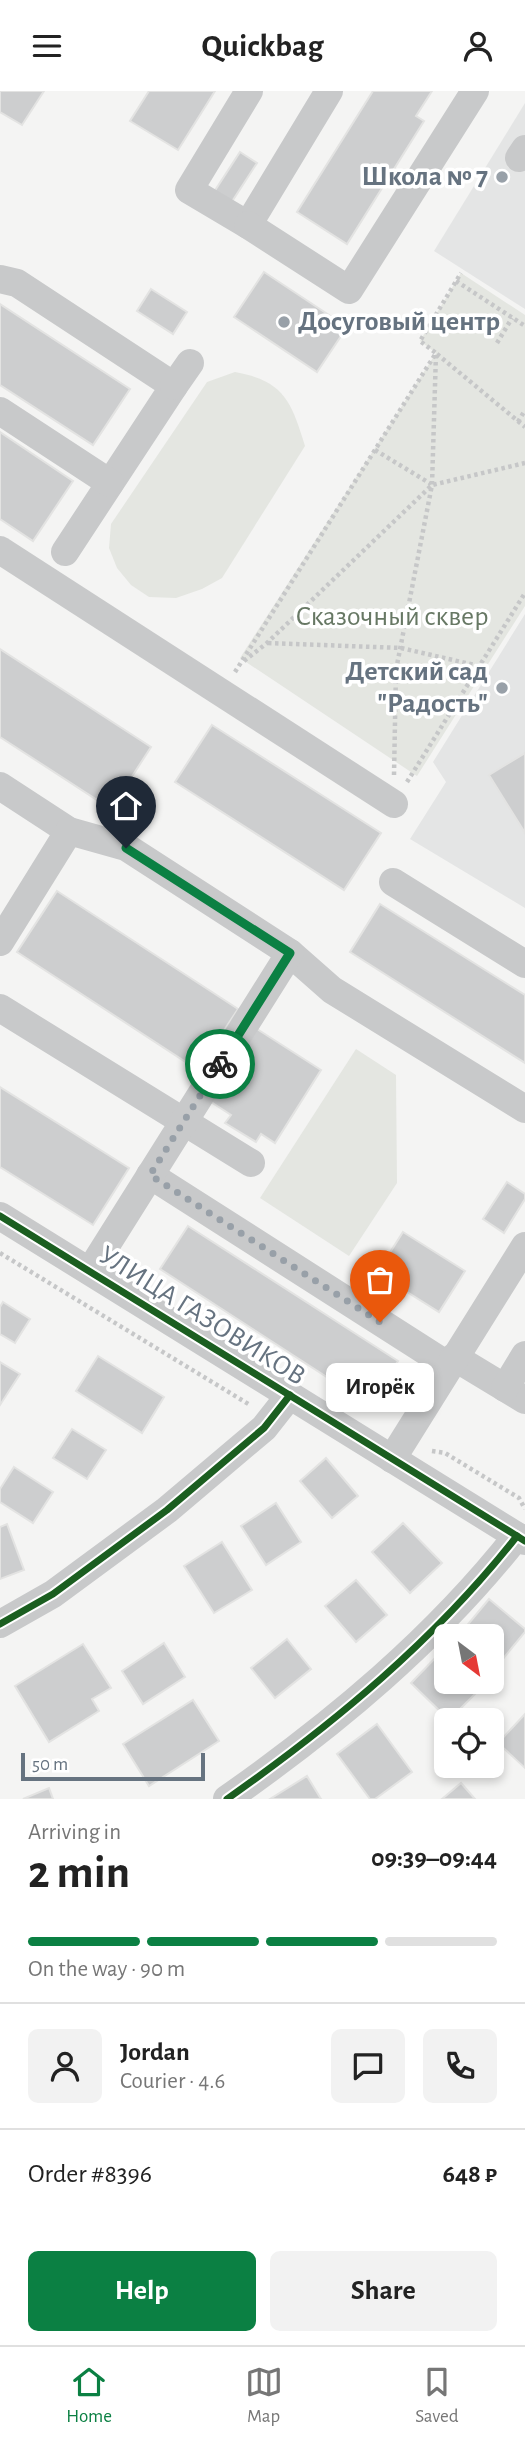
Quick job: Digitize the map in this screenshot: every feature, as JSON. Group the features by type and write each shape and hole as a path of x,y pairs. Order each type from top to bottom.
{"street":[{"path":"249,91 189,190 349,290 475,91"},
{"path":"247,225 329,91"},
{"path":"0,279 17,283 182,374 65,552"},
{"path":"0,411 110,483"},
{"path":"1,554 394,804"},
{"path":"0,786 69,831 126,848 290,953 331,991 525,1109"},
{"path":"0,943 69,831"},
{"path":"393,882 525,964"},
{"path":"90,1271 290,953"},
{"path":"0,1008 251,1163"},
{"path":"150,1175 452,1362 515,1394 525,1355"},
{"name":"УЛИЦА ГАЗОВИКОВ","path":"0,1216 521,1539"},
{"path":"393,1459 525,1245"},
{"path":"0,1624 53,1594 167,1510 264,1428 290,1395"},
{"path":"228,1799 319,1731 390,1672 521,1539"}],"path":[{"path":"461,273 420,341 525,428"},
{"path":"456,281 525,326"},
{"path":"497,343 512,318"},
{"path":"222,693 436,353"},
{"path":"394,804 396,670 432,485 436,353"},
{"path":"518,422 525,410"},
{"path":"374,450 432,485"},
{"path":"240,664 267,643 432,485 525,463"},
{"path":"394,804 525,593"},
{"path":"267,643 401,648 479,666"},
{"path":"0,1253 272,1418"}],"shaded area":[{"name":"Школа № 7","path":"525,103 525,309 434,251"},
{"name":"Детский сад \"Радость\"","path":"525,614 525,908 410,839 446,782 433,762"}],"green space":[{"name":"Сказочный сквер","path":"461,273 525,315 525,606 417,776 240,658 436,353 420,341"},
{"path":"235,372 265,381 283,396 290,405 305,446 222,578 202,589 176,598 149,597 131,585 117,568 109,548 111,524 207,382"},
{"path":"356,1049 396,1075 397,1183 349,1256 260,1198"}],"building":[{"path":"0,91 44,91 22,125 0,112"},
{"path":"149,91 215,91 178,150 130,121"},
{"path":"373,91 432,91 416,116 424,121 347,244 297,212"},
{"path":"240,152 257,163 231,203 214,192"},
{"path":"264,272 347,327 317,372 234,317"},
{"path":"151,289 187,312 173,334 137,311"},
{"path":"0,304 130,389 93,445 0,385"},
{"path":"0,432 73,481 33,541 0,519"},
{"path":"0,649 151,747 111,809 0,737"},
{"path":"212,725 381,833 344,890 175,782"},
{"path":"525,753 525,833 489,775"},
{"path":"57,891 238,1009 198,1070 17,952"},
{"path":"380,904 525,995 525,1063 350,952"},
{"path":"257,1029 321,1070 275,1143 261,1134 256,1142 225,1123 231,1115 211,1102"},
{"path":"0,1087 129,1168 93,1225 0,1167"},
{"path":"507,1182 525,1194 525,1199 504,1233 483,1219"},
{"path":"188,1226 398,1361 370,1405 160,1269"},
{"path":"403,1232 465,1271 439,1312 377,1273"},
{"path":"3,1302 30,1319 15,1343 0,1334 0,1307"},
{"path":"98,1356 164,1397 142,1433 76,1391"},
{"path":"0,1362 20,1374 0,1405"},
{"path":"72,1429 106,1450 87,1479 53,1458"},
{"path":"326,1458 358,1496 332,1518 300,1481"},
{"path":"14,1467 53,1492 33,1523 0,1502 0,1489"},
{"path":"276,1503 301,1542 266,1565 241,1526"},
{"path":"403,1523 442,1563 410,1593 372,1552"},
{"path":"7,1524 24,1570 0,1579 0,1527"},
{"path":"222,1542 252,1590 214,1613 184,1566"},
{"path":"356,1580 387,1615 356,1642 325,1606"},
{"path":"489,1599 525,1629 525,1632 504,1658 504,1624 468,1624"},
{"path":"287,1639 311,1669 275,1698 251,1668"},
{"path":"164,1643 185,1677 143,1704 122,1671"},
{"path":"83,1644 111,1688 92,1699 99,1711 49,1742 15,1686"},
{"path":"434,1659 434,1694 475,1694 461,1708 437,1708 411,1683"},
{"path":"193,1700 219,1741 149,1786 123,1744"},
{"path":"525,1714 525,1768 504,1749 504,1737"},
{"path":"377,1724 412,1772 375,1799 370,1799 337,1754"},
{"path":"307,1776 321,1799 270,1799"},
{"path":"461,1783 475,1799 442,1799"},
{"path":"49,1788 53,1799 23,1799"}],"cycle path":[{"path":"0,1216 525,1541"},
{"path":"0,1624 53,1594 167,1510 264,1428 290,1395"},
{"path":"227,1799 345,1710 382,1678 452,1610 517,1536"}],"way so far":[{"path":"220,1064 150,1175 380,1322"}],"place":[{"name":"Школа № 7","path":"502,177"},
{"name":"Досуговый центр","path":"284,322"},
{"name":"Детский сад \"Радость\"","path":"502,688"},
{"name":"Игорёк","path":"380,1322"}],"route":[{"path":"126,848 290,953 220,1064"}]}
